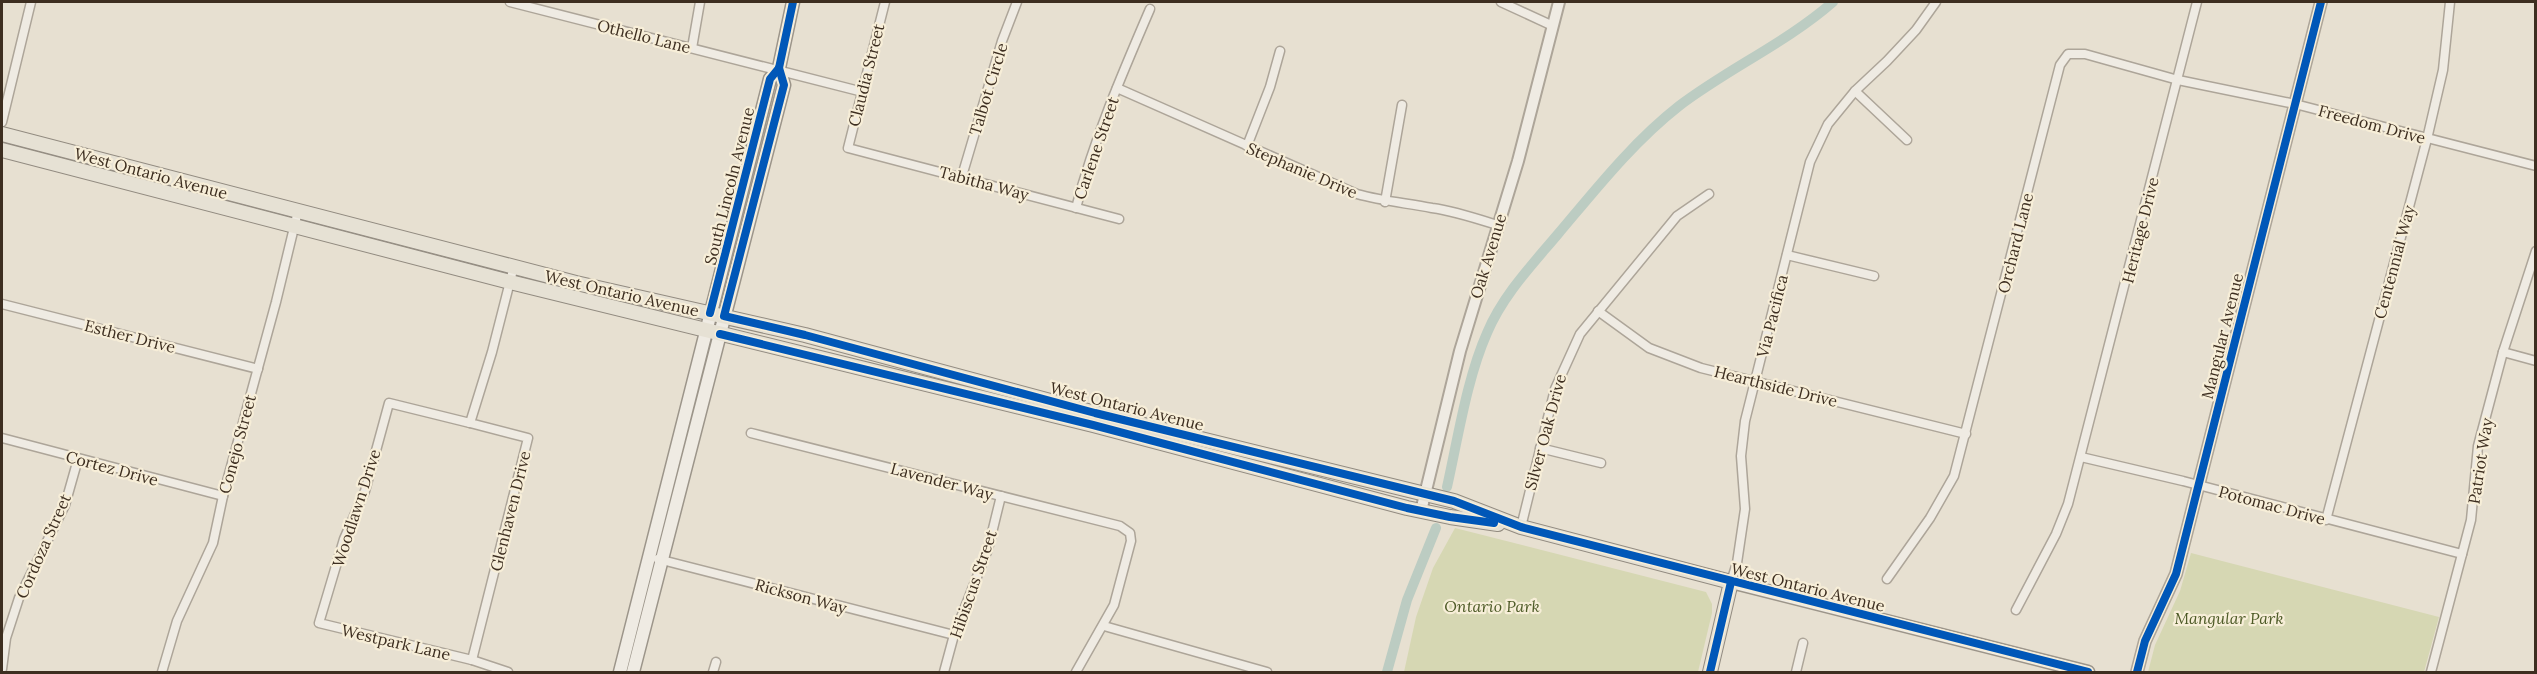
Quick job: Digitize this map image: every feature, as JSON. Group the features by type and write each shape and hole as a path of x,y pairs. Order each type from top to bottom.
{"main road":[{"name":"South Lincoln Avenue","path":"633,672 662,560 713,332 710,313 770,80 779,68 793,2"},
{"name":"South Lincoln Avenue","path":"620,672 649,556 713,332 724,316 784,85 779,68"},
{"name":"West Ontario Avenue","path":"2,134 510,282 1093,425 1421,511 1521,527 2088,672"},
{"name":"West Ontario Avenue","path":"2,150 514,266 576,283 805,335 1095,413 1454,501 1521,527"},
{"name":"Via Pacifica","path":"1710,672 1731,582"}],"street":[{"path":"2,122 31,2"},
{"name":"Othello Lane","path":"510,2 779,68 863,92"},
{"path":"692,48 700,2"},
{"name":"Claudia Street","path":"848,148 885,2"},
{"name":"Talbot Circle","path":"962,176 1002,41 1017,2"},
{"path":"1501,2 1553,26"},
{"name":"Oak Avenue","path":"1421,511 1460,351 1518,161 1559,2"},
{"name":"Via Pacifica","path":"1731,582 1737,563 1745,509 1741,456 1744,421 1810,162 1828,124 1855,91 1894,53 1936,2"},
{"name":"Heritage Drive","path":"2016,610 2056,534 2081,457 2197,2"},
{"name":"Mangular Avenue","path":"2137,672 2145,641 2176,574 2321,2"},
{"name":"Centennial Way","path":"2325,520 2427,139 2443,70 2450,2"},
{"name":"Carlene Street","path":"1076,208 1086,170 1150,9"},
{"path":"1247,146 1270,87 1280,51"},
{"name":"Freedom Drive","path":"2068,54 2085,54 2178,80 2295,104 2535,166"},
{"name":"Orchard Lane","path":"1887,579 1930,518 1954,476 2060,65 2068,54"},
{"name":"Stephanie Drive","path":"1117,88 1347,190 1385,202 1431,207 1497,225"},
{"path":"1855,91 1907,140"},
{"path":"1385,202 1402,105"},
{"name":"Tabitha Way","path":"848,148 962,176 1119,219"},
{"name":"Silver Oak Drive","path":"1521,527 1547,416 1564,364 1580,334 1677,216 1709,194"},
{"name":"Conejo Street","path":"162,672 177,621 213,543 223,496 296,218"},
{"name":"Patriot Way","path":"2431,672 2471,520 2478,446 2503,352 2535,251"},
{"path":"1787,255 1874,276"},
{"path":"470,423 492,352 514,266"},
{"name":"Esther Drive","path":"2,303 258,369"},
{"name":"Hearthside Drive","path":"1598,311 1633,338 1664,355 1701,368 1966,434"},
{"path":"2503,352 2535,361"},
{"name":"Woodlawn Drive","path":"318,623 344,539 365,491 389,403 470,423"},
{"name":"Glenhaven Drive","path":"470,423 528,438 472,660"},
{"name":"Lavender Way","path":"751,433 1120,526 1130,533 1131,541 1114,605 1104,626"},
{"name":"Cortez Drive","path":"2,438 223,496"},
{"path":"1540,448 1601,463"},
{"name":"Potomac Drive","path":"2081,457 2462,555"},
{"name":"Cordoza Street","path":"2,669 6,638 19,598 65,505 78,459"},
{"name":"Hibiscus Street","path":"944,672 954,635 988,549 1001,496"},
{"name":"Rickson Way","path":"649,556 954,635"},
{"name":"Westpark Lane","path":"318,623 472,660 508,672"},
{"path":"1076,672 1104,626 1267,672"},
{"path":"1796,672 1803,643"},
{"path":"713,672 716,662"}],"green space":[{"name":"Ontario Park","path":"1455,528 1706,592 1712,604 1712,613 1698,672 1404,672 1416,617 1433,568"},
{"name":"Mangular Park","path":"2191,553 2439,617 2424,672 2148,672 2155,645 2180,591"}],"waterway":[{"path":"1447,487 1464,409 1480,351 1501,306 1519,281 1586,200 1662,120 1698,92 1796,30 1833,2"},
{"path":"1387,672 1407,600 1436,528"}],"cycle path":[{"path":"710,313 770,79 779,68 793,2"},
{"path":"2137,672 2145,641 2176,574 2321,2"},
{"path":"779,68 784,85 724,316 805,335 1095,413 1454,501 1521,527 2088,672"},
{"path":"720,334 1093,425 1407,508 1494,523"},
{"path":"1710,672 1731,582"}]}
